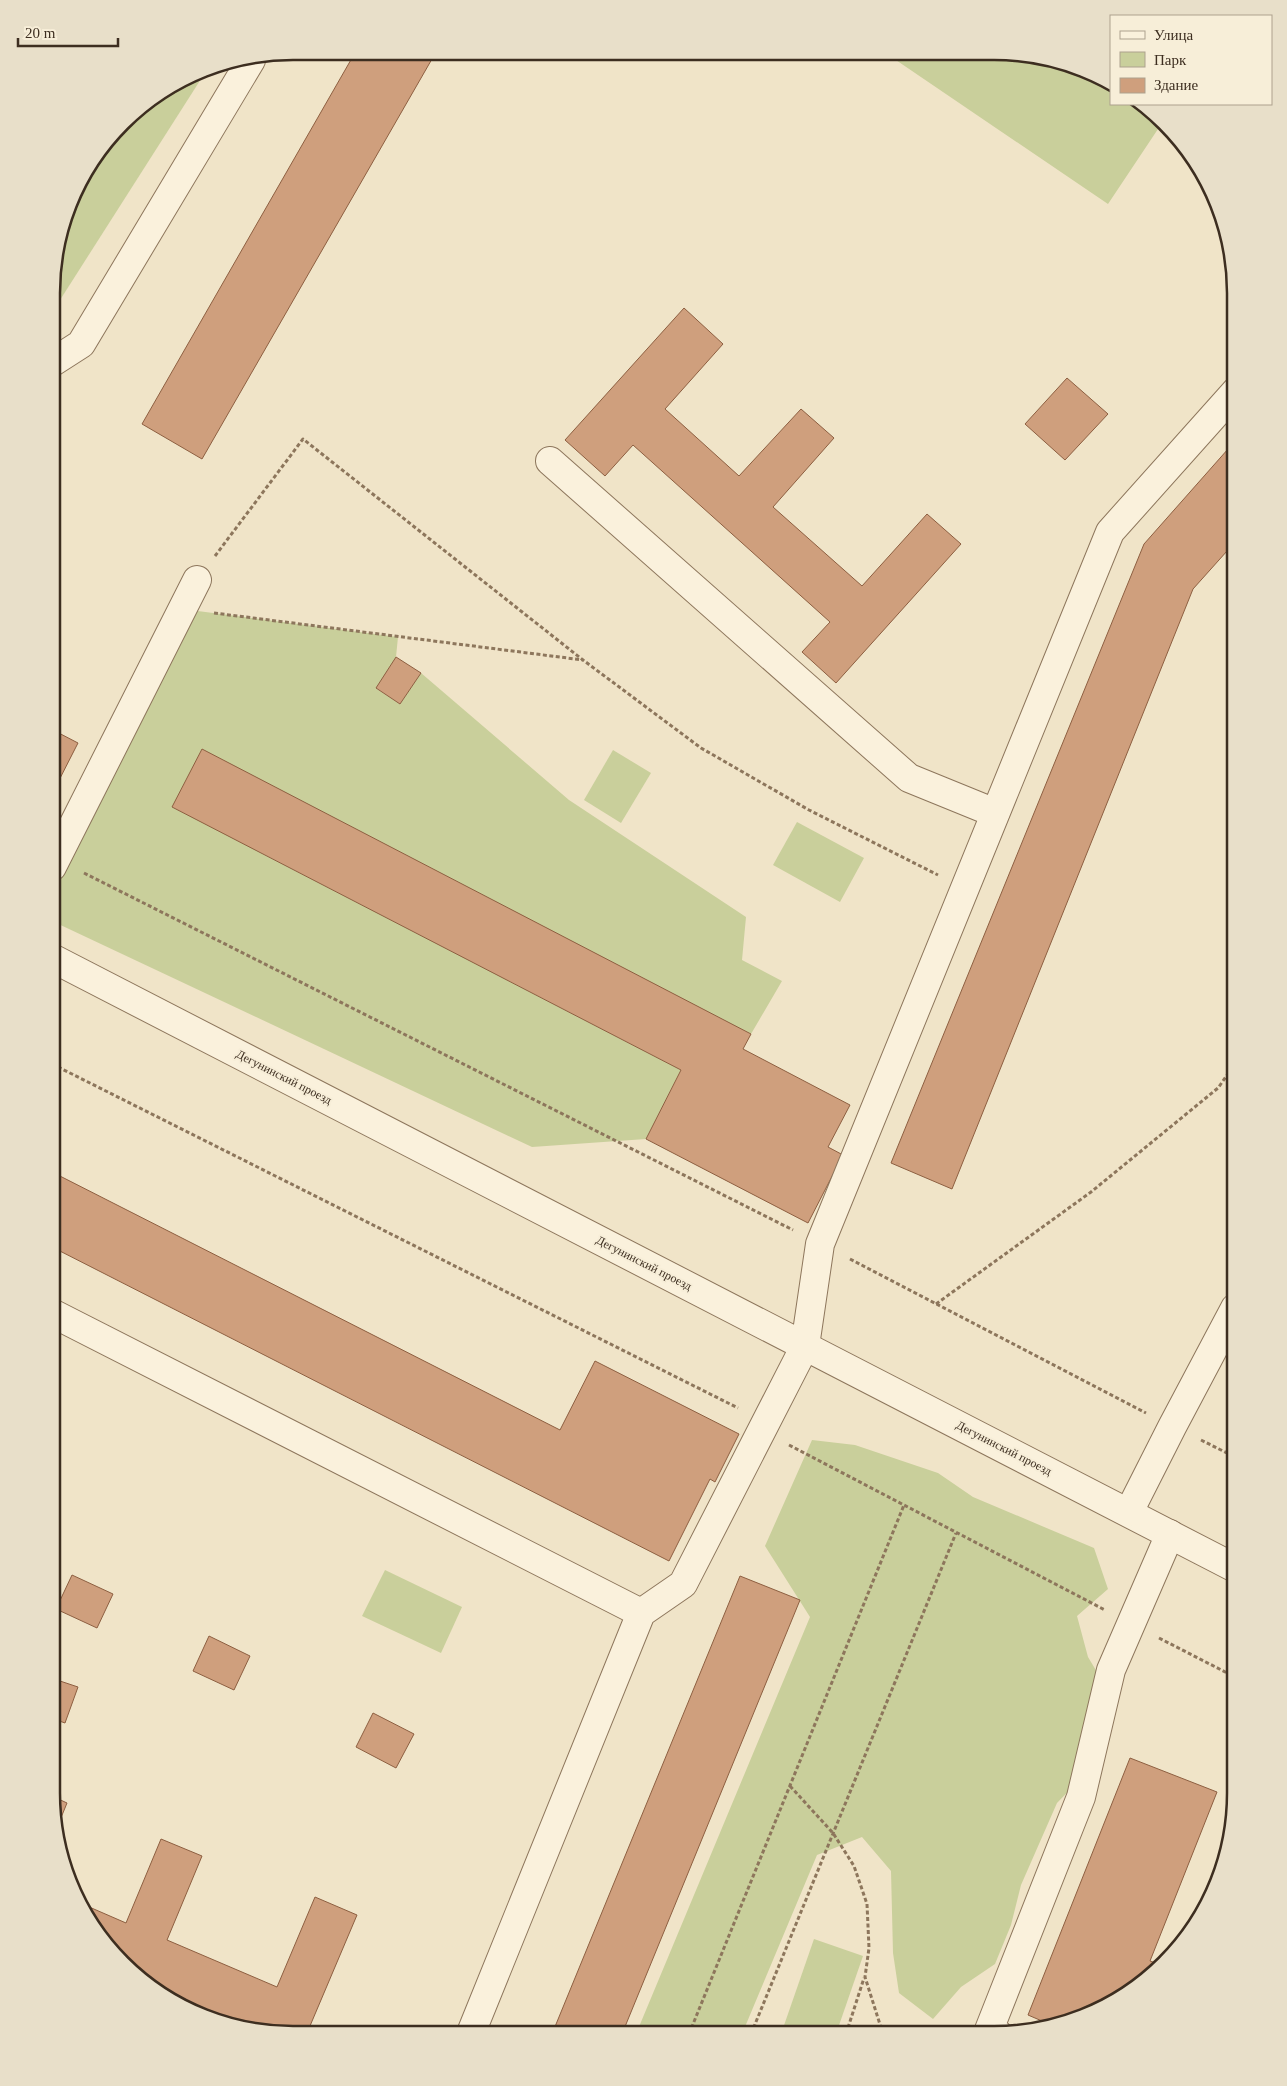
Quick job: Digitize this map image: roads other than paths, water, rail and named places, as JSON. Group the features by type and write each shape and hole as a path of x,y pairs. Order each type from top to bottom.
{"street":[{"path":"60,357 80,344 249,64"},
{"path":"474,2026 641,1613 683,1584 804,1346 820,1244 1110,532 1227,401"},
{"path":"550,461 909,778 996,813"},
{"path":"60,853 197,580"},
{"name":"Дегунинский проезд","path":"60,962 1130,1512 1227,1564"},
{"path":"60,1317 641,1613"},
{"path":"1130,1512 1172,1426 1227,1323"},
{"path":"991,2026 1081,1797 1111,1670 1170,1534"}]}
